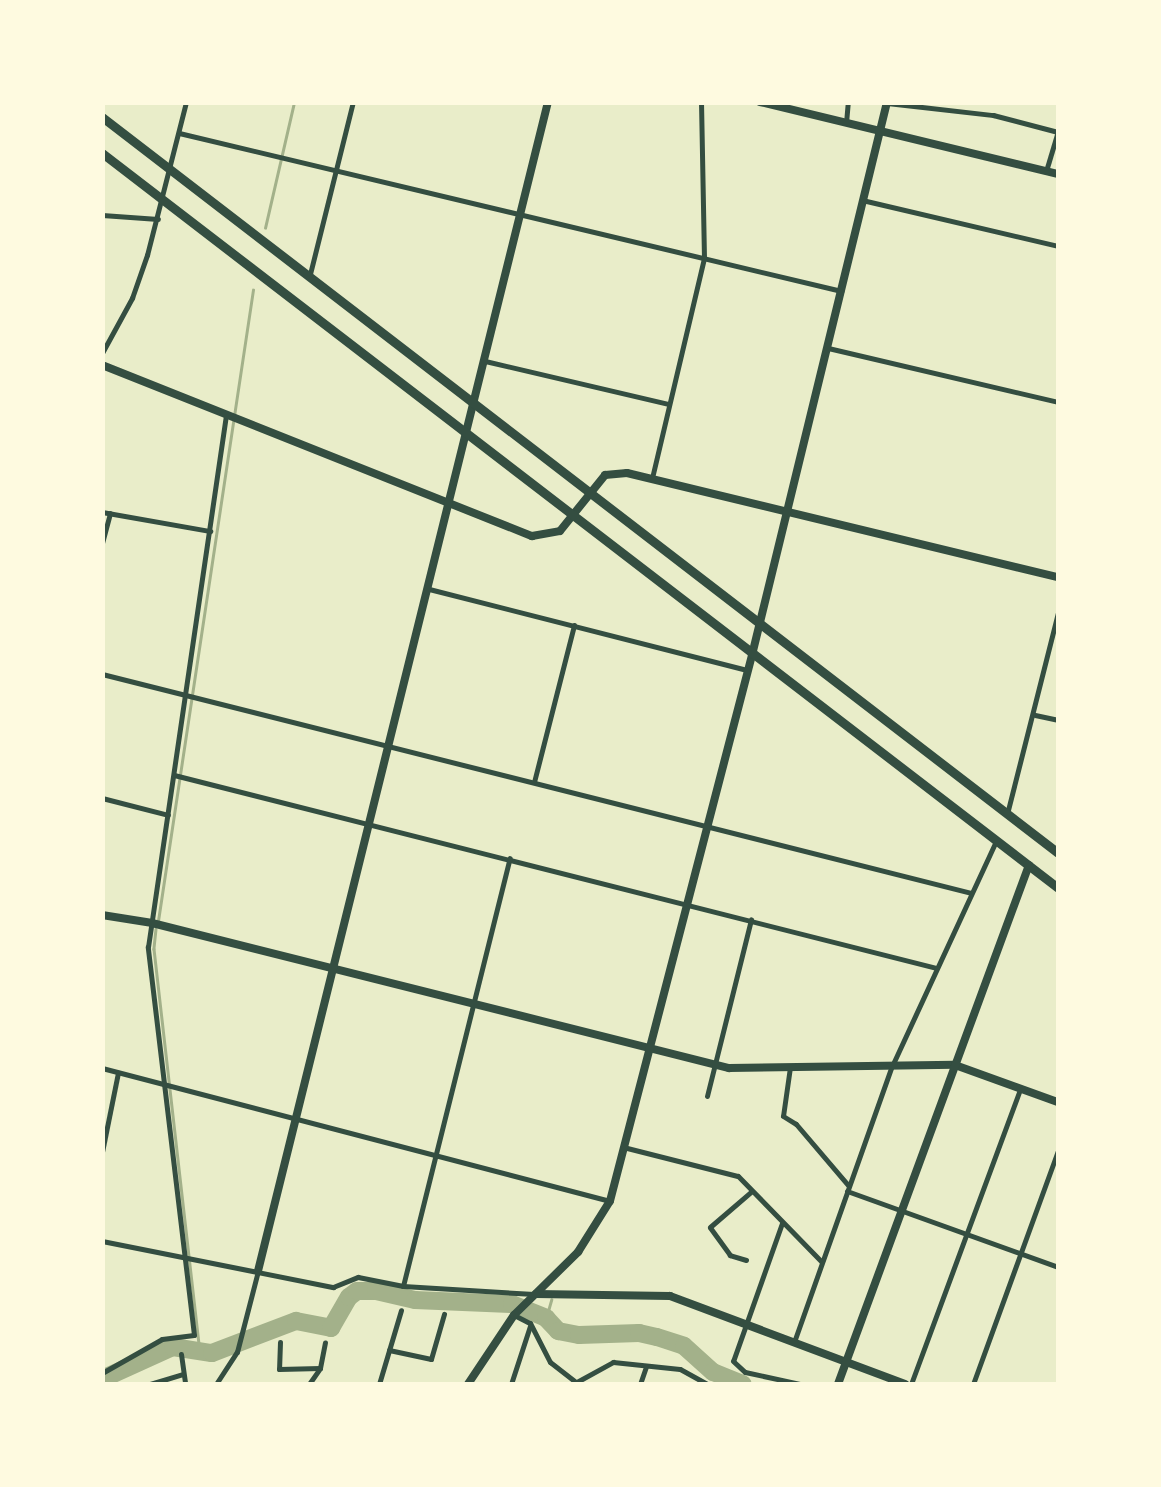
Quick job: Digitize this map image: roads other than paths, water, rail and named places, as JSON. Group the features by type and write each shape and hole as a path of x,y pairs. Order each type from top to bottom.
{"highway":[{"path":"102,117 1058,853"},
{"path":"102,152 1058,888"}],"street":[{"path":"102,353 132,298 158,219 186,102"},
{"path":"309,277 352,102"},
{"path":"216,1384 237,1352 244,1328 548,102"},
{"path":"652,478 704,258 701,102"},
{"path":"760,102 1058,174"},
{"path":"846,123 848,102"},
{"path":"993,114 996,102"},
{"path":"468,1384 516,1314 578,1252 610,1201 752,655 887,103 993,114 1058,132 1046,171"},
{"path":"178,133 841,291"},
{"path":"862,200 1058,246"},
{"path":"102,215 158,219"},
{"path":"827,348 1058,402"},
{"path":"485,361 670,404"},
{"path":"102,365 543,538 560,531 605,475 616,472 1058,576"},
{"path":"102,1373 162,1340 194,1335 148,947 226,415"},
{"path":"102,543 106,513 210,532"},
{"path":"429,589 747,670"},
{"path":"1008,814 1058,613"},
{"path":"534,783 574,625"},
{"path":"102,674 971,893"},
{"path":"1035,714 1058,720"},
{"path":"174,776 688,902 936,968"},
{"path":"102,798 168,815"},
{"path":"794,1343 892,1066 997,840"},
{"path":"403,1286 510,858"},
{"path":"838,1384 1028,865"},
{"path":"102,915 152,922 715,1065 955,1065 1058,1102"},
{"path":"707,1096 751,919"},
{"path":"790,1067 782,1116 796,1124 848,1188 1058,1267"},
{"path":"102,1068 165,1088 610,1201"},
{"path":"102,1152 118,1073"},
{"path":"102,1241 333,1287 358,1277 403,1286 530,1298 670,1296 908,1384 1020,1089"},
{"path":"626,1148 738,1176 821,1262"},
{"path":"973,1384 1058,1150"},
{"path":"746,1260 730,1255 710,1227 752,1192"},
{"path":"782,1223 734,1366 800,1384"},
{"path":"379,1384 401,1310"},
{"path":"389,1350 431,1359 444,1314"},
{"path":"516,1314 530,1323 550,1362 573,1383 614,1362 680,1368 707,1384"},
{"path":"511,1384 530,1323"},
{"path":"280,1342 280,1370 320,1368"},
{"path":"310,1384 320,1368 325,1342"},
{"path":"181,1354 185,1384"},
{"path":"640,1384 646,1367"},
{"path":"150,1384 166,1376 184,1374"}],"waterway":[{"path":"265,228 294,102"},
{"path":"158,921 253,290"},
{"path":"156,929 154,949 200,1352"},
{"path":"102,1379 173,1347 212,1353 296,1321 331,1328 349,1297 357,1291 376,1291 415,1300 512,1304 546,1318 558,1331 579,1335 639,1333 657,1337 684,1346 713,1372 743,1384"},
{"path":"546,1318 551,1300"}]}
